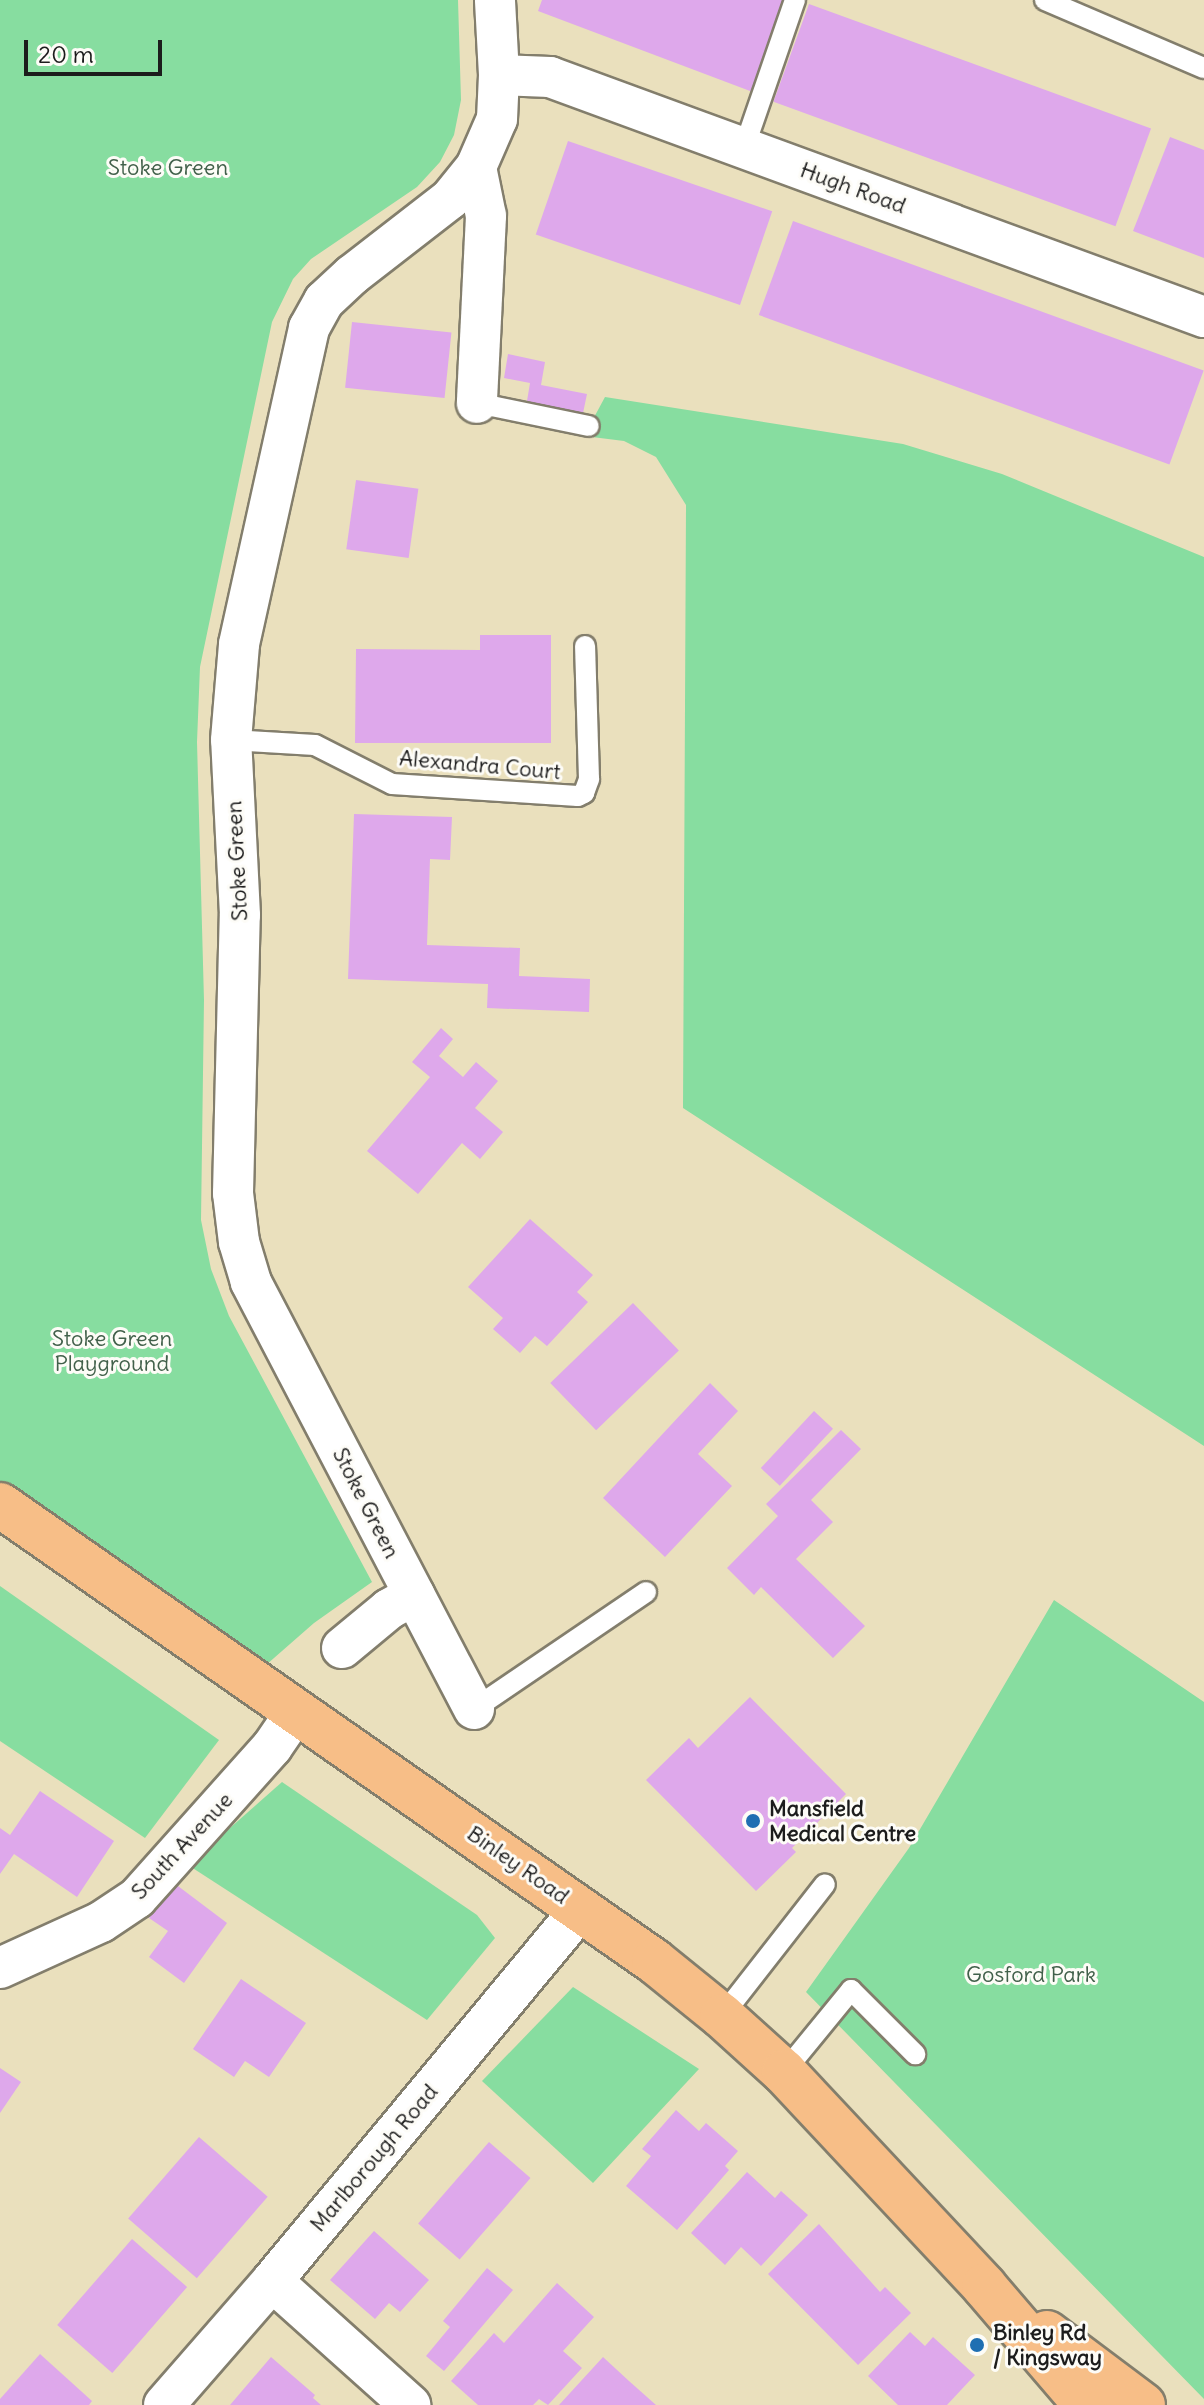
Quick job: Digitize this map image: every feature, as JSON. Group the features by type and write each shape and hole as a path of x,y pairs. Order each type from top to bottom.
{"main road":[{"name":"Binley Road","path":"0,1505 654,1961 722,2016 784,2072 984,2286 1086,2405"},
{"name":"Binley Road","path":"984,2286 1143,2405"}],"street":[{"name":"Stoke Green","path":"474,1709 251,1282 239,1242 233,1193 240,915 231,740 239,644 309,328 324,301 352,275 450,199 476,167 497,119 499,75 495,0"},
{"name":"Hugh Road","path":"499,75 550,77 1204,317"},
{"path":"476,167 486,216 477,403"},
{"path":"342,1648 389,1609 414,1595"},
{"name":"South Avenue","path":"0,1968 87,1929 137,1898 272,1747 296,1712"},
{"name":"Marlborough Road","path":"164,2405 272,2281 580,1910"},
{"path":"272,2281 410,2405"}],"lane":[{"path":"744,148 795,0"},
{"path":"1045,0 1204,68"},
{"path":"477,403 589,426"},
{"name":"Alexandra Court","path":"231,740 315,745 392,784 578,796 584,793 589,779 585,646"},
{"path":"474,1709 646,1592"},
{"path":"722,2016 825,1884"},
{"path":"784,2072 851,1990 915,2054"}],"green space":[{"name":"Stoke Green","path":"0,0 458,0 461,100 454,135 440,162 417,187 311,259 293,279 272,322 200,667 197,742 204,1000 201,1220 211,1269 229,1316 372,1582 314,1623 266,1665 0,1481"},
{"path":"605,397 903,444 1002,474 1204,557 1204,1446 683,1108 686,505 656,457 624,441 584,436"},
{"path":"0,1586 219,1740 145,1838 0,1741"},
{"name":"Gosford Park","path":"1054,1600 1204,1702 1204,2399 806,1992 909,1848"},
{"path":"282,1782 477,1915 495,1938 427,2020 188,1865"},
{"path":"573,1987 699,2069 593,2183 482,2081"}],"building":[{"path":"542,0 791,0 758,94 538,11"},
{"path":"809,4 1151,128 1115,226 773,102"},
{"path":"1170,137 1204,150 1204,258 1133,231"},
{"path":"568,141 772,211 740,305 536,235"},
{"path":"793,221 1204,370 1169,464 759,315"},
{"path":"352,322 451,332 445,398 345,388"},
{"path":"508,354 545,362 541,385 587,394 582,418 526,407 530,383 504,378"},
{"path":"356,480 418,489 409,558 346,549"},
{"path":"480,635 551,635 551,743 355,743 356,649 480,650"},
{"path":"354,814 452,817 450,860 430,859 427,945 520,948 519,976 590,979 589,1012 487,1008 488,984 348,979"},
{"path":"441,1028 453,1039 439,1056 463,1077 476,1062 498,1081 475,1108 503,1132 480,1159 462,1143 418,1194 367,1151 430,1077 412,1062"},
{"path":"530,1219 593,1275 577,1292 588,1302 547,1346 535,1336 520,1353 493,1329 503,1318 468,1287"},
{"path":"633,1303 679,1350 596,1430 550,1383"},
{"path":"710,1383 738,1411 698,1454 732,1486 665,1557 603,1498"},
{"path":"814,1411 833,1429 780,1486 761,1468"},
{"path":"841,1430 861,1449 811,1500 833,1522 796,1559 865,1626 833,1658 761,1587 754,1595 727,1568 778,1516 766,1504"},
{"name":"Mansfield Medical Centre","path":"750,1697 846,1794 792,1848 796,1852 756,1891 646,1780 689,1738 698,1748"},
{"path":"40,1791 114,1841 77,1897 14,1854 0,1874 0,1828 10,1835"},
{"path":"174,1883 227,1923 184,1983 149,1957 168,1931 149,1918"},
{"path":"241,1979 306,2023 269,2077 245,2061 234,2077 193,2049"},
{"path":"0,2068 21,2082 0,2113"},
{"path":"676,2110 699,2131 706,2123 738,2151 725,2166 729,2170 677,2230 626,2186 651,2156 642,2149"},
{"path":"199,2137 268,2197 197,2278 128,2219"},
{"path":"489,2142 531,2178 460,2260 418,2224"},
{"path":"747,2172 775,2198 781,2191 808,2215 761,2266 741,2247 725,2265 691,2233"},
{"path":"819,2224 880,2292 885,2287 911,2313 858,2365 768,2274"},
{"path":"374,2231 429,2280 400,2312 389,2303 375,2319 330,2280"},
{"path":"132,2239 187,2287 112,2373 57,2325"},
{"path":"487,2268 513,2290 444,2371 426,2356 450,2327 443,2321"},
{"path":"557,2283 594,2317 563,2351 582,2368 548,2405 539,2399 533,2405 478,2405 451,2381 494,2333 504,2343"},
{"path":"910,2332 925,2346 933,2337 975,2375 947,2405 898,2405 868,2376"},
{"path":"40,2354 92,2401 89,2405 0,2405 0,2399"},
{"path":"271,2357 315,2395 313,2398 321,2405 230,2405"},
{"path":"603,2357 629,2381 656,2405 559,2405"}],"place":[{"name":"Mansfield Medical Centre","path":"753,1821"},
{"name":"Binley Rd / Kingsway","path":"977,2345"}],"park label":[{"name":"Stoke Green Playground","path":"112,1350"}]}
